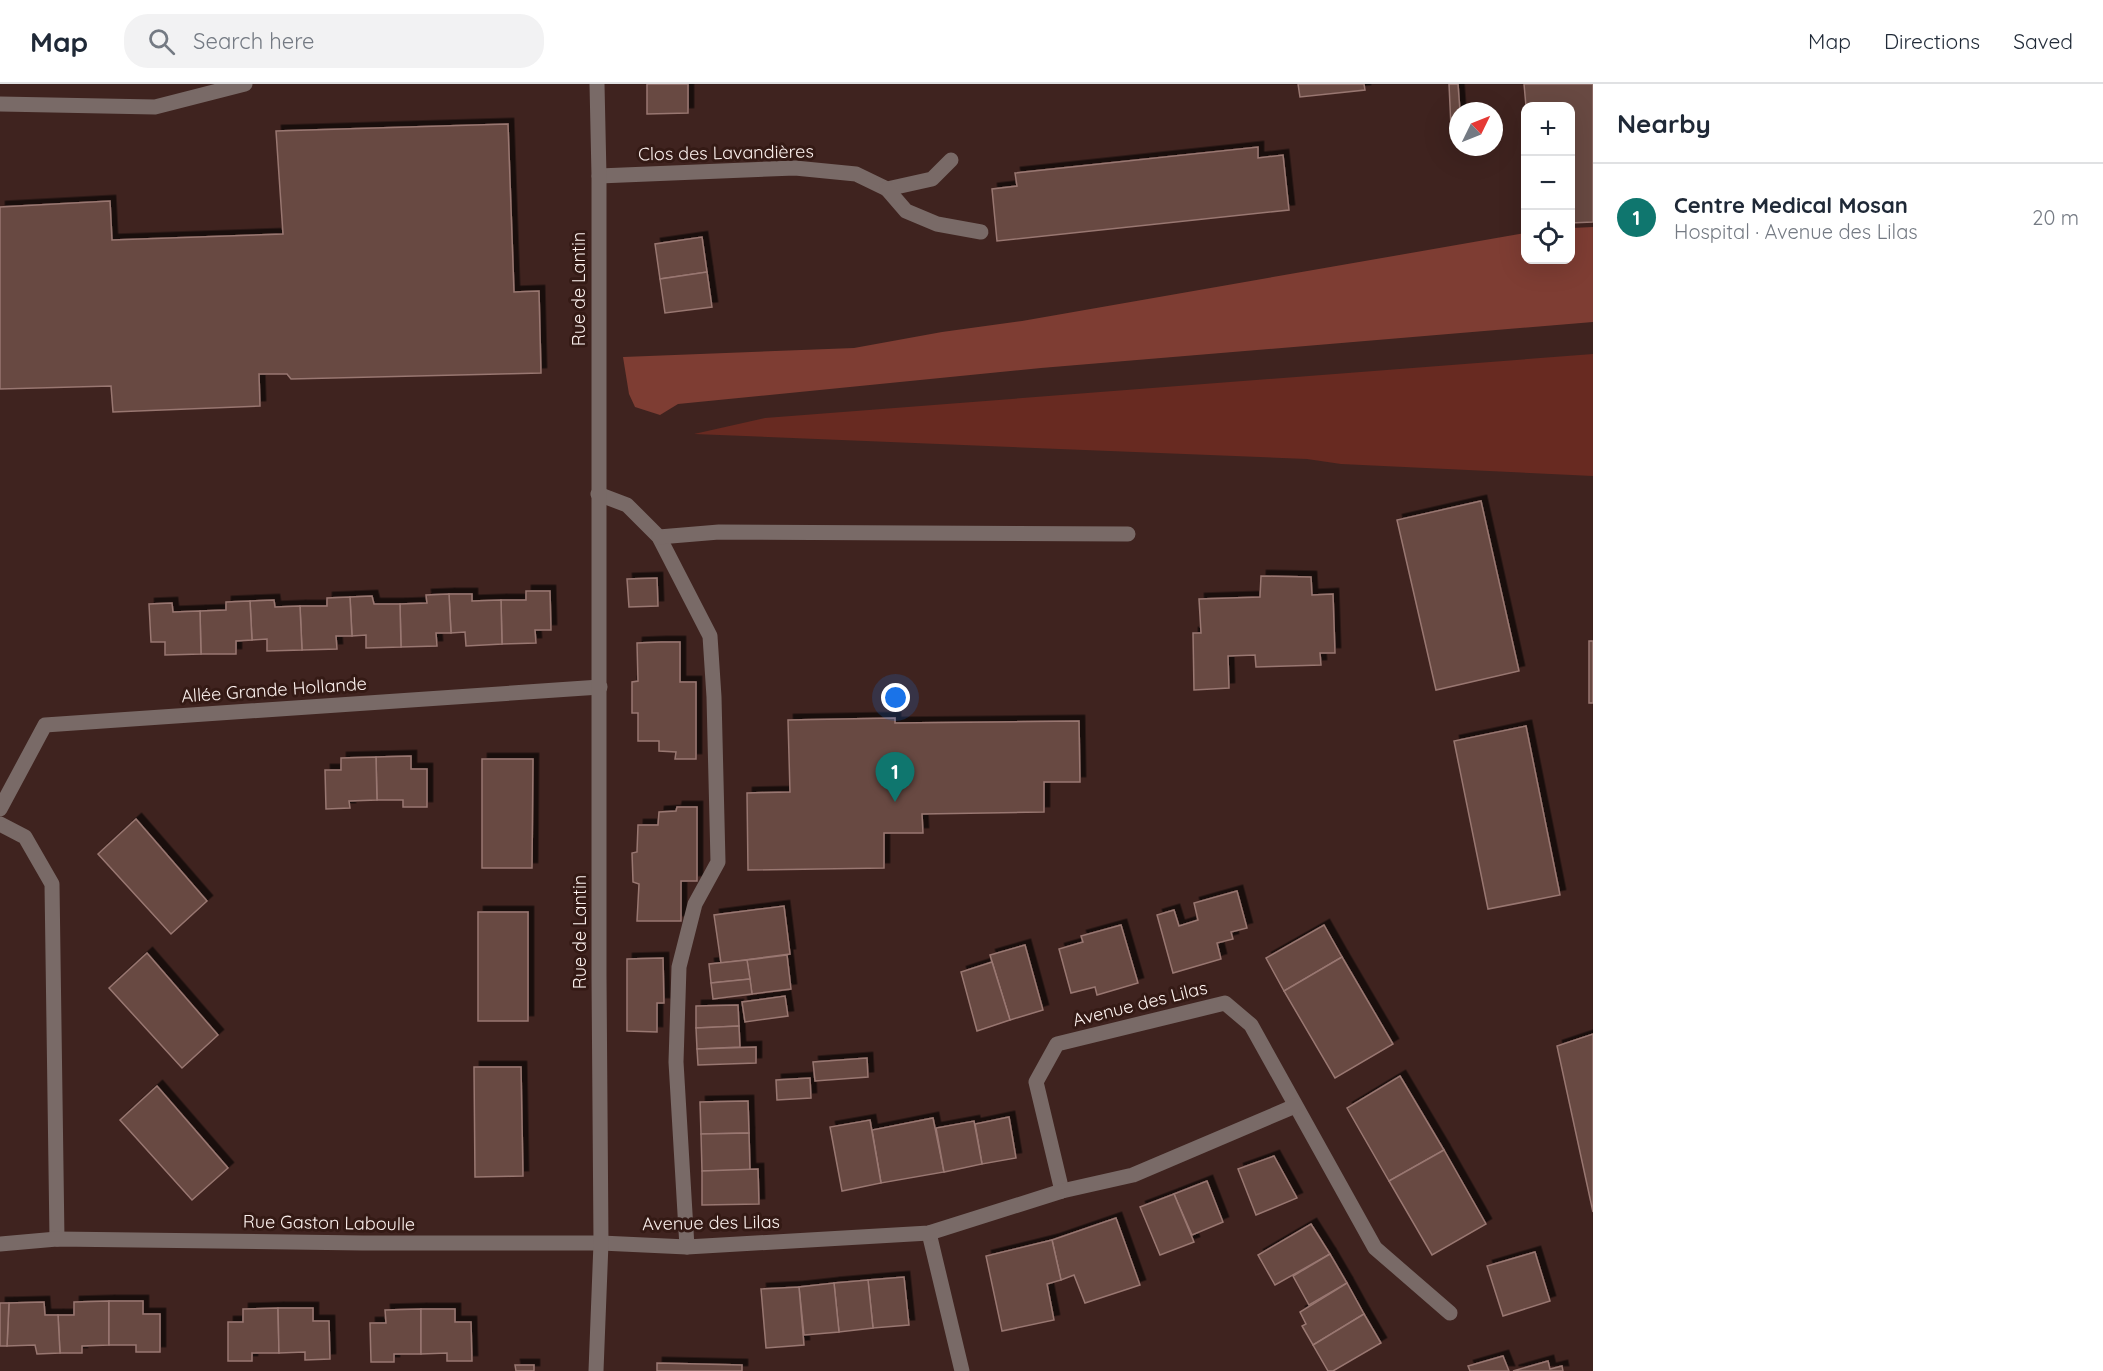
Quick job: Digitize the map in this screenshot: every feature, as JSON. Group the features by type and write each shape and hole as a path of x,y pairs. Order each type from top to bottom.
{"street":[{"path":"0,104 155,107 245,84"},
{"name":"Rue de Lantin","path":"596,1371 601,1243 597,84"},
{"path":"887,189 932,179 951,160"},
{"name":"Clos des Lavandières","path":"599,176 795,168 856,174 887,189 906,211 937,224 981,232"},
{"path":"598,494 627,505 659,537 710,636 714,697 718,862 695,904 680,967 676,1062 687,1247"},
{"path":"659,537 719,532 1128,534"},
{"name":"Allée Grande Hollande","path":"0,809 45,725 600,687"},
{"path":"0,824 25,837 52,884 57,1239"},
{"name":"Avenue des Lilas","path":"1062,1191 1036,1082 1057,1044 1224,1003 1251,1025 1375,1248 1450,1313"},
{"name":"Avenue des Lilas","path":"601,1243 687,1247 929,1233 1062,1191 1133,1175 1295,1106"},
{"path":"929,1233 962,1371"},
{"name":"Rue Gaston Laboulle","path":"0,1244 57,1239 601,1243"}],"shaded area":[{"path":"1593,227 1593,322 1041,368 678,404 660,415 635,407 629,394 623,357 854,348 1521,234 1521,264 1575,264 1575,228"},
{"path":"1593,354 1593,476 1341,464 1307,459 694,434 765,418"}],"building":[{"path":"647,84 688,84 688,113 647,114"},
{"path":"1298,84 1364,84 1365,90 1300,97"},
{"path":"1449,84 1458,84 1459,102 1450,102"},
{"path":"1524,84 1593,84 1593,222 1575,223 1575,102 1526,102"},
{"path":"508,124 514,292 539,291 541,373 291,379 287,374 259,374 260,406 113,412 111,386 0,389 0,207 110,201 112,240 283,234 276,131"},
{"path":"1258,147 1258,158 1283,155 1289,210 997,241 992,189 1017,186 1015,173"},
{"path":"702,237 707,272 660,279 655,244"},
{"path":"707,272 712,307 665,313 660,279"},
{"path":"1481,501 1519,671 1436,690 1397,520"},
{"path":"1261,576 1311,577 1312,595 1333,594 1335,653 1320,653 1321,665 1256,667 1255,655 1228,656 1229,688 1194,690 1193,633 1201,633 1199,599 1260,597"},
{"path":"657,578 658,606 629,607 627,579"},
{"path":"526,591 550,591 551,630 535,630 536,643 502,644 501,600 526,600"},
{"path":"449,594 472,594 472,601 501,600 502,644 466,646 465,632 451,633"},
{"path":"449,594 451,633 436,633 437,646 401,647 400,604 427,603 426,595"},
{"path":"372,596 374,604 400,604 401,647 366,648 366,635 352,636 350,597"},
{"path":"350,597 352,636 336,636 337,649 302,650 300,606 327,606 327,598"},
{"path":"274,600 275,607 300,606 302,650 267,651 267,639 252,640 250,601"},
{"path":"250,601 252,640 236,641 236,654 201,654 200,611 226,610 226,602"},
{"path":"172,603 173,612 200,611 201,654 165,655 165,642 151,642 149,604"},
{"path":"1589,641 1593,641 1593,703 1589,703"},
{"path":"680,642 680,682 696,682 696,759 675,759 676,752 659,751 659,741 638,741 638,713 632,713 632,682 638,681 637,643"},
{"path":"895,718 895,723 1079,721 1080,782 1044,782 1044,812 922,814 923,833 884,833 884,868 748,870 747,793 790,792 788,720"},
{"path":"1526,726 1560,895 1488,909 1454,741"},
{"path":"411,756 411,769 427,769 427,807 403,807 403,800 377,800 376,757"},
{"path":"376,757 377,800 349,801 350,808 326,809 325,770 341,770 341,758"},
{"path":"482,759 533,759 532,868 482,868"},
{"path":"677,807 697,807 697,881 681,881 681,921 637,921 639,884 633,882 632,853 637,852 638,825 658,825 659,812 676,811"},
{"path":"136,819 207,901 171,934 98,854"},
{"path":"1237,891 1247,928 1231,932 1233,939 1217,943 1221,959 1173,973 1157,915 1174,910 1179,926 1198,920 1194,903"},
{"path":"784,906 790,954 721,963 714,915"},
{"path":"478,912 528,912 528,1021 478,1021"},
{"path":"1121,925 1138,983 1097,995 1095,987 1071,993 1059,949 1083,942 1081,936"},
{"path":"1324,925 1342,957 1284,991 1266,958"},
{"path":"1025,945 1043,1010 1010,1020 990,955"},
{"path":"147,953 218,1035 182,1068 109,988"},
{"path":"787,955 791,989 752,994 747,960"},
{"path":"1342,957 1393,1044 1335,1078 1284,991"},
{"path":"663,958 664,1003 657,1003 657,1032 627,1031 627,959"},
{"path":"747,960 750,979 711,983 709,964"},
{"path":"992,962 1010,1020 977,1031 961,972"},
{"path":"750,979 752,994 713,999 711,983"},
{"path":"785,996 788,1016 745,1022 742,1002"},
{"path":"738,1005 739,1026 696,1028 696,1006"},
{"path":"739,1026 740,1047 697,1049 696,1028"},
{"path":"1593,1034 1593,1212 1557,1046"},
{"path":"756,1047 756,1063 698,1065 697,1049"},
{"path":"867,1058 868,1077 815,1081 813,1062"},
{"path":"474,1067 521,1067 523,1176 475,1177"},
{"path":"1400,1076 1444,1150 1389,1181 1347,1108"},
{"path":"810,1078 811,1098 777,1100 776,1080"},
{"path":"157,1086 228,1168 192,1200 120,1120"},
{"path":"748,1101 749,1133 701,1134 700,1102"},
{"path":"1009,1117 1016,1158 982,1164 975,1124"},
{"path":"933,1118 944,1172 881,1183 872,1130"},
{"path":"870,1120 881,1183 842,1191 830,1127"},
{"path":"974,1121 982,1164 944,1172 936,1128"},
{"path":"749,1133 750,1170 702,1171 701,1134"},
{"path":"1444,1150 1486,1224 1432,1255 1389,1181"},
{"path":"1274,1156 1297,1198 1256,1215 1238,1169"},
{"path":"758,1169 759,1204 702,1205 702,1171"},
{"path":"1207,1181 1223,1222 1192,1235 1174,1194"},
{"path":"1174,1194 1194,1242 1160,1255 1140,1207"},
{"path":"1116,1218 1140,1285 1085,1303 1074,1275 1061,1280 1052,1240"},
{"path":"1311,1224 1330,1254 1275,1285 1258,1255"},
{"path":"1052,1240 1061,1280 1047,1284 1054,1320 1002,1331 986,1256"},
{"path":"1535,1252 1550,1301 1503,1316 1487,1266"},
{"path":"1330,1254 1347,1283 1309,1305 1293,1276"},
{"path":"904,1277 909,1325 873,1328 868,1280"},
{"path":"868,1280 873,1328 839,1332 834,1283"},
{"path":"834,1283 839,1332 804,1335 799,1287"},
{"path":"1347,1283 1364,1314 1313,1345 1302,1326 1306,1324 1300,1312"},
{"path":"799,1287 804,1345 766,1348 761,1289"},
{"path":"109,1301 109,1345 82,1346 82,1353 60,1353 58,1315 74,1315 74,1302"},
{"path":"109,1301 143,1301 143,1314 160,1314 160,1352 136,1352 136,1345 109,1345"},
{"path":"44,1302 45,1315 58,1315 60,1353 37,1354 35,1345 7,1346 9,1303"},
{"path":"0,1303 9,1303 7,1346 0,1346"},
{"path":"278,1308 279,1353 252,1353 252,1361 228,1361 228,1322 243,1322 243,1309"},
{"path":"278,1308 313,1308 313,1321 329,1321 330,1359 305,1360 305,1352 279,1353"},
{"path":"421,1309 421,1354 394,1354 394,1362 371,1362 370,1323 386,1323 385,1310"},
{"path":"421,1309 455,1309 455,1322 471,1322 472,1361 447,1361 447,1353 421,1354"},
{"path":"1364,1314 1381,1343 1333,1371 1328,1371 1313,1345"},
{"path":"1503,1356 1509,1371 1470,1371 1468,1366"},
{"path":"1548,1361 1550,1369 1562,1366 1563,1371 1513,1371"},
{"path":"657,1363 742,1365 742,1371 657,1371"},
{"path":"515,1365 534,1365 534,1371 516,1371"}],"place":[{"name":"Centre Medical Mosan","path":"895,802"}]}
